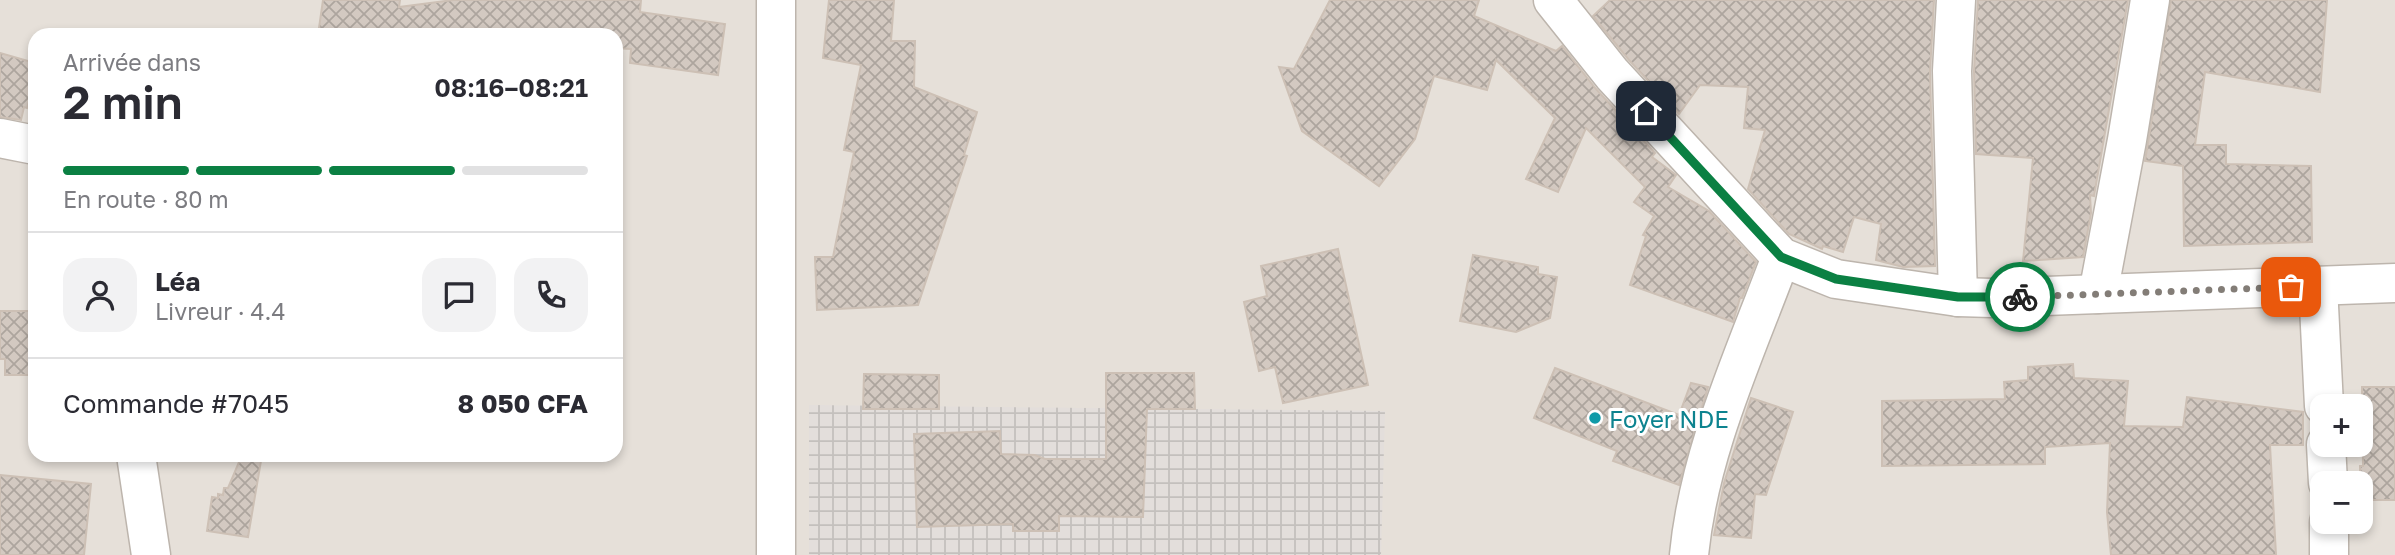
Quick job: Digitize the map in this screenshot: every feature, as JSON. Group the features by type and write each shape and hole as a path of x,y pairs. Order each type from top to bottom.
{"street":[{"path":"776,0 776,555"},
{"path":"1956,0 1952,71 1958,297"},
{"path":"2098,294 2150,0"},
{"path":"1556,1 1612,74 1781,257 1836,279 1958,297 2395,283"},
{"path":"0,138 28,144"},
{"path":"1689,555 1692,528 1711,444 1781,257"},
{"path":"2318,286 2323,394"},
{"path":"137,462 151,555"},
{"path":"2329,534 2329,555"}],"shaded area":[{"path":"0,0 2395,0 2395,555 0,555"},
{"path":"809,405 1385,411 1381,555 809,555"}],"building":[{"path":"323,0 400,0 399,7 453,0 641,0 640,12 725,24 718,75 630,63 631,49 623,48 623,28 319,28"},
{"path":"829,0 894,0 891,41 915,41 914,87 977,112 964,155 967,156 918,305 817,310 815,257 833,257 854,152 844,150 861,65 823,58"},
{"path":"1330,0 1479,0 1474,16 1556,51 1562,46 1596,89 1655,153 1652,157 1676,175 1668,187 1709,211 1756,262 1733,322 1630,285 1646,236 1643,235 1654,216 1634,202 1645,187 1586,128 1558,192 1526,179 1555,118 1496,60 1487,90 1434,76 1415,139 1379,186 1302,131 1279,67 1294,69"},
{"path":"1610,0 1934,0 1930,72 1935,266 1903,267 1876,260 1881,224 1854,217 1843,252 1823,246 1822,249 1789,234 1748,189 1765,130 1744,128 1748,87 1700,85 1679,114 1593,16"},
{"path":"1978,0 2128,0 2094,196 2090,195 2091,213 2083,257 2023,261 2033,158 1976,154 1974,71"},
{"path":"2171,0 2327,0 2320,92 2205,72 2195,145 2226,145 2226,164 2311,166 2312,242 2184,246 2183,166 2145,161"},
{"path":"0,53 28,61 28,105 27,108 24,107 21,120 0,117"},
{"path":"1338,249 1368,385 1283,403 1275,367 1259,371 1244,302 1267,296 1261,266"},
{"path":"1473,255 1538,267 1538,274 1557,277 1550,318 1516,332 1460,321"},
{"path":"0,311 28,311 28,375 5,375 5,359 0,359"},
{"path":"2073,364 2074,378 2128,381 2124,426 2183,427 2187,397 2303,412 2303,445 2270,445 2276,555 2111,555 2107,512 2110,443 2045,447 2045,464 1882,466 1882,401 2005,399 2004,382 2028,380 2028,367"},
{"path":"1555,368 1679,415 1691,383 1708,387 1679,485 1613,461 1617,451 1534,418"},
{"path":"1106,373 1194,373 1195,409 1147,409 1143,517 1059,516 1059,531 1013,531 1013,524 917,527 914,434 1000,431 1001,454 1035,455 1045,459 1106,459"},
{"path":"864,374 939,375 939,409 863,409"},
{"path":"2362,387 2395,387 2395,500 2373,500 2373,471 2360,471 2363,457 2373,457 2373,394 2362,394"},
{"path":"1751,398 1793,412 1766,495 1755,494 1751,538 1714,535 1724,483"},
{"path":"239,462 261,462 248,537 207,531 212,497 218,498 218,494 223,495 224,488 228,488"},
{"path":"0,475 91,484 84,555 0,555"}],"way so far":[{"path":"2020,297 2291,287"}],"place":[{"name":"Foyer NDE","path":"1595,418"}],"route":[{"path":"1646,111 1781,257 1836,279 1958,297 2020,297"}]}
